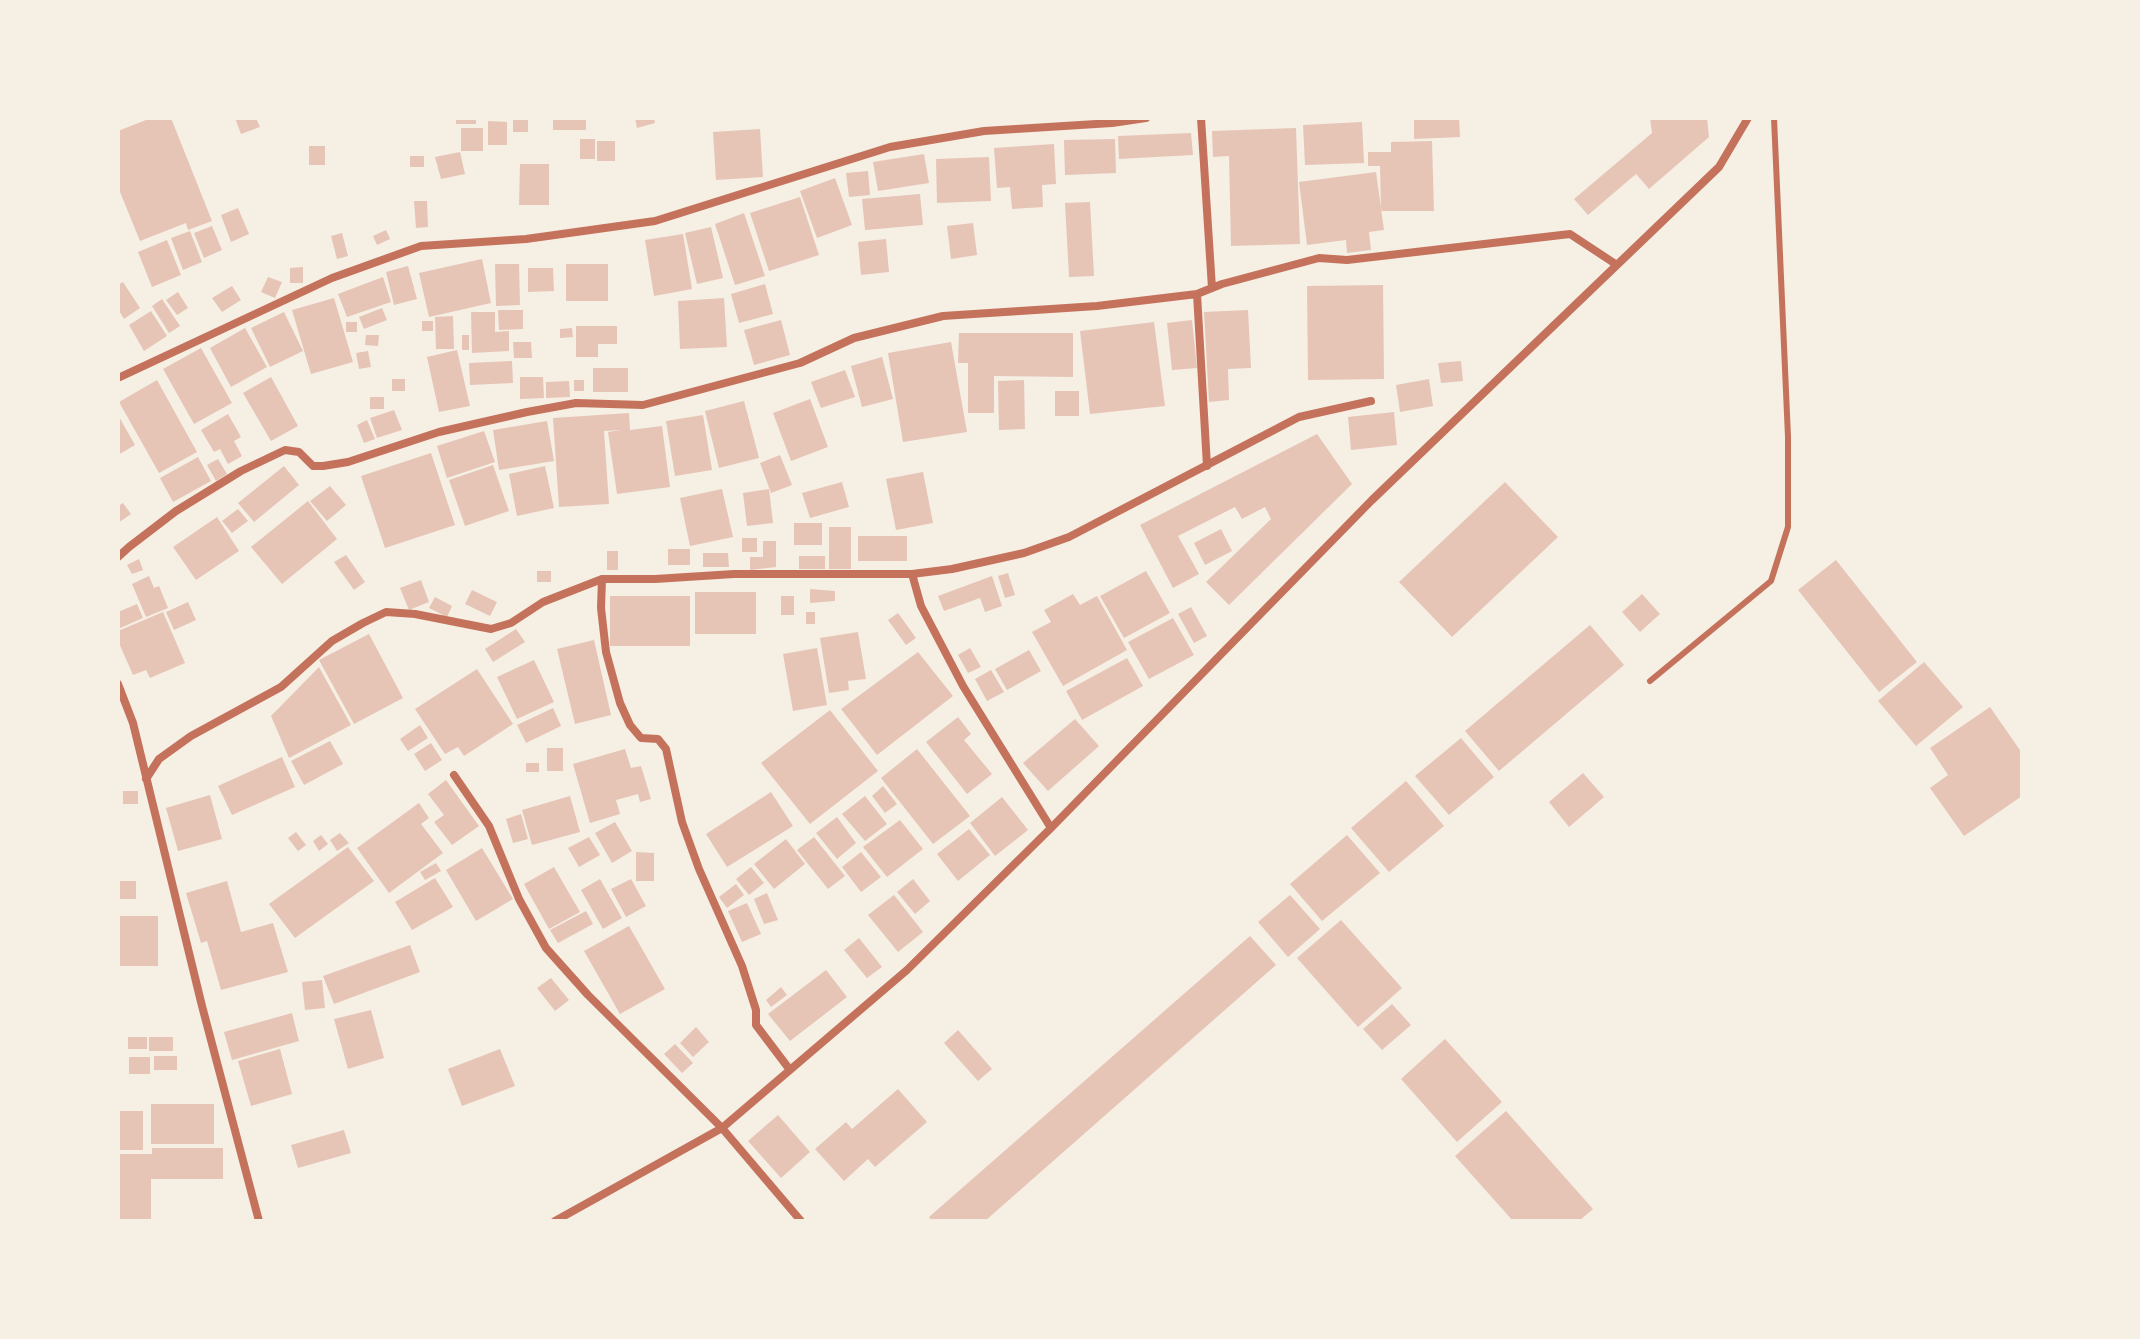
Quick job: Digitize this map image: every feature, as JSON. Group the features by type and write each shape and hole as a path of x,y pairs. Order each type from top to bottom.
{"street":[{"path":"118,378 332,278 421,246 526,239 655,221 890,147 984,131 1146,118"},
{"path":"1201,118 1212,288"},
{"path":"555,1221 722,1128 907,970 1051,828 1372,500 1719,167 1748,118"},
{"path":"118,557 176,511 241,471 285,450 299,452 313,466 323,466 348,462 439,432 527,412 576,403 643,405 800,363 854,338 943,316 1097,306 1197,294 1222,284 1319,258 1347,260 1570,234 1617,265"},
{"path":"1197,294 1207,466"},
{"path":"146,779 159,759 191,736 281,687 332,641 386,612 415,614 491,629 511,623 543,602 602,579 734,574 912,574 952,569 1024,553 1069,537 1299,417 1371,401"},
{"path":"912,574 921,606 963,686 1051,828"},
{"path":"602,579 601,608 606,652 620,703 630,725 641,738 658,739 666,749 682,822 742,966 756,1010 756,1025 790,1070"},
{"path":"118,684 133,723 202,1006 259,1221"},
{"path":"454,775 489,826 519,899 546,948 588,995 722,1128 801,1221"}],"lane":[{"path":"1650,681 1771,581 1788,527 1788,437 1774,118"}],"building":[{"path":"151,118 171,118 212,221 188,230 186,223 140,241 118,187 118,131"},
{"path":"235,118 256,118 260,127 241,134"},
{"path":"456,118 476,118 476,124 456,124"},
{"path":"513,118 528,118 528,132 513,132"},
{"path":"553,118 586,118 586,130 553,130"},
{"path":"635,118 654,118 655,123 637,128"},
{"path":"1414,118 1459,118 1460,137 1414,139"},
{"path":"1650,118 1707,118 1709,137 1649,189 1636,174 1588,215 1574,199 1652,133"},
{"path":"488,121 507,122 507,145 488,145"},
{"path":"1362,122 1364,163 1305,165 1303,125"},
{"path":"461,128 483,128 483,151 461,151"},
{"path":"1296,128 1300,244 1231,246 1229,156 1213,157 1212,131"},
{"path":"760,129 763,177 716,180 713,132"},
{"path":"1191,133 1193,155 1119,159 1118,136"},
{"path":"580,139 595,139 595,159 580,159"},
{"path":"1115,139 1116,173 1065,175 1064,140"},
{"path":"597,141 615,141 615,161 597,161"},
{"path":"1432,141 1434,211 1381,211 1380,166 1368,166 1368,152 1391,152 1391,142"},
{"path":"1054,144 1056,184 1042,185 1043,207 1012,209 1010,187 997,188 994,148"},
{"path":"309,146 325,146 325,165 309,165"},
{"path":"460,152 465,174 441,179 435,157"},
{"path":"924,154 929,183 878,191 873,162"},
{"path":"410,156 424,156 424,167 410,167"},
{"path":"989,157 991,201 937,203 936,159"},
{"path":"520,164 549,164 549,205 519,205"},
{"path":"868,171 870,195 849,197 846,173"},
{"path":"1376,172 1384,230 1369,232 1371,250 1347,253 1346,240 1307,245 1299,182"},
{"path":"835,178 852,225 817,238 800,191"},
{"path":"920,194 923,225 865,230 862,199"},
{"path":"800,197 819,255 769,271 750,213"},
{"path":"414,201 427,201 428,227 416,228"},
{"path":"1090,202 1094,276 1069,277 1065,203"},
{"path":"238,208 249,234 231,242 221,215"},
{"path":"744,213 765,276 735,285 715,224"},
{"path":"973,223 977,255 951,259 947,226"},
{"path":"212,226 222,250 204,258 194,233"},
{"path":"711,227 723,278 697,284 685,233"},
{"path":"386,230 390,239 377,245 373,236"},
{"path":"190,231 202,262 183,270 171,238"},
{"path":"342,233 348,256 337,259 331,236"},
{"path":"683,234 692,289 654,296 645,240"},
{"path":"886,239 889,272 861,275 858,242"},
{"path":"167,240 181,275 152,287 138,252"},
{"path":"482,259 491,303 429,317 419,273"},
{"path":"495,264 519,264 520,305 496,306"},
{"path":"566,264 608,264 608,301 566,301"},
{"path":"408,266 417,299 394,305 386,272"},
{"path":"303,267 303,283 290,283 290,268"},
{"path":"528,268 553,268 554,291 528,292"},
{"path":"268,277 282,282 275,298 261,292"},
{"path":"383,277 391,302 347,317 338,294"},
{"path":"123,282 140,308 124,319 118,309 118,285"},
{"path":"765,284 773,314 739,323 731,294"},
{"path":"1383,285 1384,379 1308,380 1307,286"},
{"path":"232,286 241,300 222,312 212,298"},
{"path":"178,292 188,308 177,315 166,300"},
{"path":"334,298 353,362 311,374 292,310"},
{"path":"724,298 727,347 680,349 678,301"},
{"path":"162,299 180,326 169,333 152,306"},
{"path":"382,308 387,320 364,329 359,317"},
{"path":"498,310 523,310 523,329 499,330"},
{"path":"1248,310 1251,368 1228,369 1229,400 1209,402 1204,312"},
{"path":"151,311 167,336 144,351 129,325"},
{"path":"284,312 303,351 270,367 251,328"},
{"path":"471,312 495,312 495,332 509,331 509,351 472,353"},
{"path":"453,316 454,349 436,349 435,317"},
{"path":"781,320 790,355 754,365 744,330"},
{"path":"1192,320 1197,368 1172,370 1167,323"},
{"path":"422,321 433,321 433,331 422,331"},
{"path":"346,322 357,322 357,332 346,332"},
{"path":"1154,322 1165,406 1090,414 1080,331"},
{"path":"576,326 617,326 617,344 598,344 598,357 576,357"},
{"path":"245,328 267,367 231,387 210,348"},
{"path":"572,328 573,337 560,338 560,329"},
{"path":"959,333 1073,333 1073,377 994,376 994,413 968,413 968,363 958,363"},
{"path":"366,335 379,335 378,346 365,345"},
{"path":"462,335 469,335 469,350 462,350"},
{"path":"513,342 531,342 532,358 514,358"},
{"path":"951,342 967,432 903,442 888,353"},
{"path":"201,348 232,403 194,424 163,369"},
{"path":"457,350 470,406 439,412 427,357"},
{"path":"368,351 371,367 359,369 356,353"},
{"path":"882,357 893,399 862,407 851,366"},
{"path":"512,361 513,383 470,385 469,363"},
{"path":"1461,361 1463,381 1441,383 1438,363"},
{"path":"593,368 628,368 628,392 593,392"},
{"path":"845,370 855,397 821,408 811,382"},
{"path":"271,377 298,426 271,441 243,393"},
{"path":"520,377 543,377 544,398 520,399"},
{"path":"392,379 405,379 405,391 392,391"},
{"path":"1429,379 1433,406 1400,412 1396,385"},
{"path":"157,380 197,452 159,473 119,402"},
{"path":"574,380 584,380 584,391 574,391"},
{"path":"1024,380 1025,429 999,430 998,381"},
{"path":"569,381 570,397 546,398 546,382"},
{"path":"1055,391 1079,391 1079,416 1055,416"},
{"path":"370,397 384,397 384,409 370,409"},
{"path":"810,399 828,447 791,461 773,413"},
{"path":"744,401 759,458 719,468 705,411"},
{"path":"394,410 402,430 377,438 370,418"},
{"path":"1394,412 1397,445 1351,450 1348,417"},
{"path":"629,413 630,430 662,426 670,487 617,494 608,432 621,430 604,431 609,504 559,507 553,418"},
{"path":"228,414 241,437 234,441 242,456 228,464 220,449 214,452 201,430"},
{"path":"118,415 135,445 118,455"},
{"path":"703,415 712,470 675,476 666,421"},
{"path":"367,420 375,439 364,443 357,425"},
{"path":"547,421 554,461 499,470 493,430"},
{"path":"484,431 495,462 447,478 437,446"},
{"path":"1317,434 1352,484 1229,605 1206,582 1271,519 1265,507 1242,519 1235,507 1178,536 1199,574 1173,588 1140,525"},
{"path":"431,453 455,525 385,548 361,476"},
{"path":"780,455 792,485 771,493 760,463"},
{"path":"198,457 211,481 173,502 160,478"},
{"path":"218,459 227,474 216,481 207,465"},
{"path":"493,465 509,511 465,526 449,480"},
{"path":"284,466 299,485 254,522 238,503"},
{"path":"545,466 554,508 517,516 509,474"},
{"path":"923,472 933,523 896,530 886,479"},
{"path":"842,482 849,507 810,518 802,493"},
{"path":"1505,482 1558,537 1452,637 1399,582"},
{"path":"330,486 346,505 327,521 310,501"},
{"path":"722,489 733,537 690,546 680,498"},
{"path":"769,489 773,523 747,526 743,493"},
{"path":"308,501 337,539 282,584 251,547"},
{"path":"123,503 131,514 118,523 118,506"},
{"path":"238,509 248,521 232,533 222,521"},
{"path":"217,517 239,551 196,580 173,547"},
{"path":"794,523 822,523 822,545 794,545"},
{"path":"829,527 851,527 851,569 829,569"},
{"path":"1221,529 1232,551 1205,565 1194,543"},
{"path":"858,536 907,536 907,561 858,561"},
{"path":"742,538 757,538 757,552 742,552"},
{"path":"763,541 776,541 776,567 750,570 750,557 763,557"},
{"path":"668,549 690,549 690,565 668,565"},
{"path":"607,551 618,551 618,570 607,570"},
{"path":"703,553 728,553 729,567 703,567"},
{"path":"346,555 365,582 354,590 334,562"},
{"path":"799,556 825,556 825,569 799,569"},
{"path":"139,559 143,570 132,574 127,565"},
{"path":"1836,560 1917,662 1879,692 1798,590"},
{"path":"537,571 551,571 551,582 537,582"},
{"path":"1146,571 1170,613 1124,638 1100,596"},
{"path":"1008,573 1015,595 1005,598 998,576"},
{"path":"149,576 154,588 159,586 168,608 146,617 132,584"},
{"path":"992,576 1002,606 985,612 980,598 944,611 938,596"},
{"path":"421,580 429,602 409,610 400,588"},
{"path":"810,589 835,591 835,601 810,603"},
{"path":"472,590 497,602 490,616 465,604"},
{"path":"695,592 756,592 756,634 695,634"},
{"path":"1073,594 1080,605 1097,596 1127,650 1063,686 1032,632 1051,622 1044,610"},
{"path":"1642,594 1660,614 1640,632 1622,612"},
{"path":"610,596 690,596 690,646 610,646"},
{"path":"781,596 794,596 794,615 781,615"},
{"path":"435,597 452,606 447,617 429,608"},
{"path":"188,602 196,620 174,630 166,612"},
{"path":"137,604 143,618 118,629 118,612"},
{"path":"1191,607 1207,636 1194,643 1178,614"},
{"path":"163,612 185,663 150,678 146,670 133,675 118,641 118,631"},
{"path":"806,612 815,612 815,624 806,624"},
{"path":"898,613 916,638 906,645 888,620"},
{"path":"1173,618 1194,655 1149,679 1128,642"},
{"path":"1590,625 1624,665 1499,771 1465,731"},
{"path":"516,629 525,642 493,662 485,649"},
{"path":"858,632 866,679 848,681 849,690 829,693 820,638"},
{"path":"369,634 403,698 354,724 319,660"},
{"path":"594,640 611,715 575,724 557,649"},
{"path":"817,648 827,705 793,711 783,654"},
{"path":"970,648 981,667 968,673 958,655"},
{"path":"1029,650 1041,671 1007,690 995,669"},
{"path":"918,652 953,696 877,755 841,709"},
{"path":"1127,658 1143,686 1082,720 1066,691"},
{"path":"534,660 554,702 517,719 497,677"},
{"path":"1924,662 1963,707 1916,746 1878,701"},
{"path":"319,667 351,725 289,758 271,716"},
{"path":"477,669 513,724 464,756 458,747 445,754 415,709"},
{"path":"991,670 1004,692 987,701 975,679"},
{"path":"1990,707 2022,753 2022,796 1964,836 1930,788 1948,775 1930,748"},
{"path":"553,708 561,726 526,743 517,725"},
{"path":"830,710 878,771 810,824 761,763"},
{"path":"958,717 971,734 964,740 992,774 967,794 926,742"},
{"path":"1075,719 1099,746 1048,791 1023,763"},
{"path":"420,725 428,738 408,751 400,739"},
{"path":"1461,738 1494,777 1449,815 1415,776"},
{"path":"330,741 343,764 304,785 291,761"},
{"path":"431,743 442,760 425,771 414,754"},
{"path":"547,748 563,748 563,771 547,771"},
{"path":"625,749 631,768 641,766 651,799 640,802 638,794 616,800 620,814 590,823 573,764"},
{"path":"917,749 970,816 933,844 881,778"},
{"path":"282,757 295,787 232,815 218,786"},
{"path":"526,763 539,763 539,772 526,772"},
{"path":"1583,773 1604,797 1569,827 1549,802"},
{"path":"446,780 479,826 452,845 434,822 444,815 428,794"},
{"path":"1406,781 1444,826 1389,872 1351,828"},
{"path":"883,786 897,804 885,813 872,796"},
{"path":"123,791 138,791 138,804 123,804"},
{"path":"771,792 793,826 727,867 706,834"},
{"path":"210,795 222,839 178,851 166,808"},
{"path":"570,796 580,832 532,845 522,810"},
{"path":"865,796 887,824 865,841 842,814"},
{"path":"1002,797 1028,830 995,856 970,823"},
{"path":"419,803 429,818 421,824 443,853 389,893 357,848"},
{"path":"521,814 528,839 513,843 506,819"},
{"path":"837,817 856,843 837,859 816,833"},
{"path":"900,820 923,849 887,877 863,847"},
{"path":"615,822 632,851 612,863 595,833"},
{"path":"969,829 990,855 958,881 937,854"},
{"path":"296,832 306,845 298,851 288,838"},
{"path":"340,833 349,843 337,851 330,840"},
{"path":"321,835 328,844 319,851 313,841"},
{"path":"1347,835 1380,873 1322,921 1290,884"},
{"path":"589,837 600,855 579,867 568,848"},
{"path":"814,837 845,876 828,889 797,850"},
{"path":"786,839 805,864 774,889 754,864"},
{"path":"348,847 374,881 295,938 269,904"},
{"path":"482,848 513,899 476,921 446,870"},
{"path":"636,852 654,853 654,881 636,881"},
{"path":"861,852 881,877 861,892 842,867"},
{"path":"436,863 441,871 425,880 420,872"},
{"path":"554,867 580,912 549,929 524,884"},
{"path":"751,867 764,883 749,895 736,879"},
{"path":"435,878 453,907 412,930 395,902"},
{"path":"600,879 622,918 603,929 581,890"},
{"path":"631,879 646,906 626,917 611,889"},
{"path":"913,879 930,901 915,914 897,892"},
{"path":"118,881 136,881 136,899 118,899"},
{"path":"227,881 241,932 273,923 288,972 221,990 207,941 201,943 186,893"},
{"path":"736,884 744,895 727,908 719,897"},
{"path":"767,893 778,920 764,924 754,899"},
{"path":"894,895 923,932 898,952 868,915"},
{"path":"1290,895 1320,929 1288,957 1258,922"},
{"path":"747,903 761,934 742,942 728,911"},
{"path":"586,911 593,924 558,943 550,930"},
{"path":"118,916 158,916 158,966 118,966"},
{"path":"1341,920 1402,988 1358,1027 1297,958"},
{"path":"629,926 665,989 620,1014 584,951"},
{"path":"1250,936 1276,965 985,1221 932,1221 929,1217"},
{"path":"859,938 882,967 867,978 844,950"},
{"path":"410,945 420,972 334,1004 323,976"},
{"path":"826,970 847,997 790,1041 768,1014"},
{"path":"551,978 569,1000 555,1011 537,988"},
{"path":"322,980 325,1008 305,1010 302,982"},
{"path":"781,987 787,995 771,1007 766,1000"},
{"path":"1392,1004 1411,1025 1382,1050 1363,1029"},
{"path":"371,1010 384,1058 348,1069 334,1019"},
{"path":"292,1013 299,1041 232,1060 224,1032"},
{"path":"696,1027 709,1042 693,1057 680,1043"},
{"path":"958,1030 992,1069 978,1081 944,1043"},
{"path":"128,1037 147,1037 147,1049 128,1049"},
{"path":"149,1037 173,1037 173,1051 149,1051"},
{"path":"1445,1039 1502,1102 1457,1142 1401,1079"},
{"path":"675,1044 693,1063 682,1073 664,1054"},
{"path":"280,1049 292,1094 251,1106 238,1061"},
{"path":"500,1049 515,1086 462,1106 448,1069"},
{"path":"154,1056 177,1056 177,1070 154,1070"},
{"path":"129,1057 150,1057 150,1074 129,1074"},
{"path":"898,1089 927,1122 875,1167 868,1159 844,1181 815,1149 846,1122 852,1129"},
{"path":"151,1104 214,1104 214,1144 151,1144"},
{"path":"118,1111 143,1111 143,1150 118,1150"},
{"path":"1506,1111 1593,1209 1579,1221 1513,1221 1455,1156"},
{"path":"778,1115 810,1152 781,1178 748,1141"},
{"path":"344,1130 351,1153 298,1168 291,1145"},
{"path":"152,1148 223,1148 223,1179 151,1179 151,1221 118,1221 118,1154 152,1154"}]}
